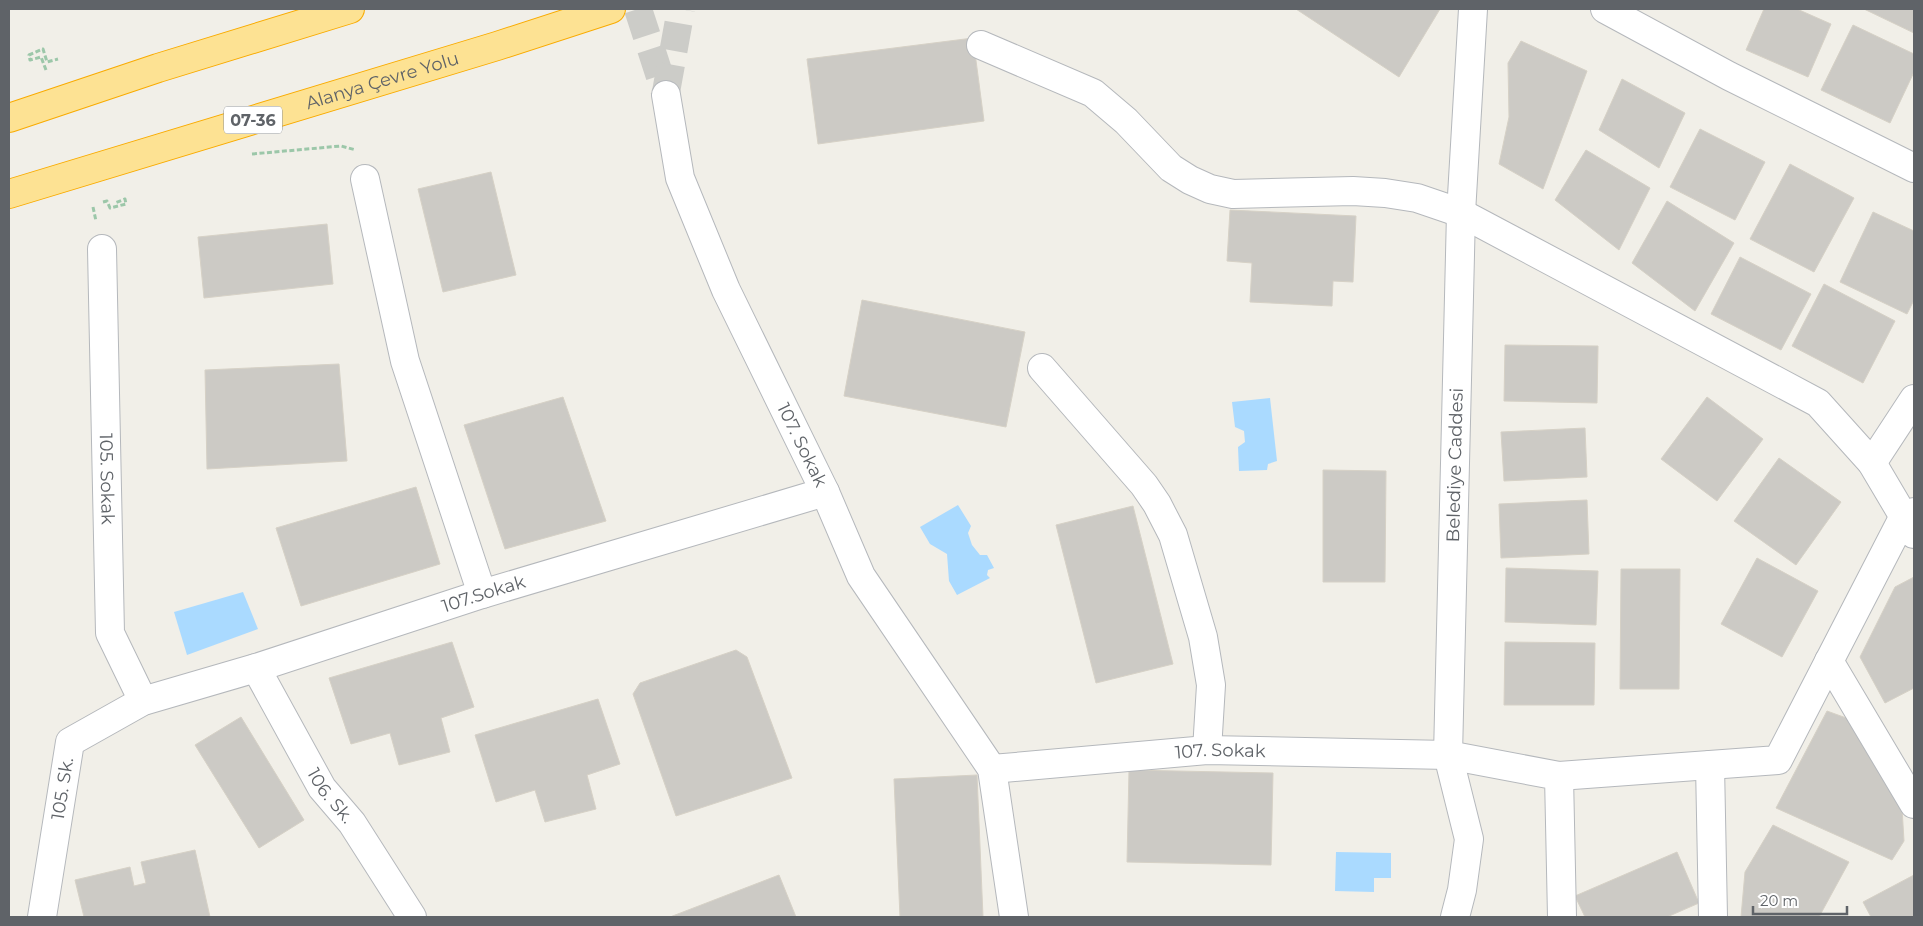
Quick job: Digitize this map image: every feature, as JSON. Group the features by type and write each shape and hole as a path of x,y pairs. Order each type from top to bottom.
{"highway":[{"path":"9,118 158,68 350,9"},
{"name":"Alanya Çevre Yolu","path":"9,194 497,46 611,9"}],"street":[{"name":"Belediye Caddesi","path":"1455,917 1462,890 1469,840 1448,755 1461,214 1473,9"},
{"path":"1605,9 1729,76 1914,168"},
{"path":"981,45 1093,93 1126,121 1172,168 1190,180 1210,189 1240,194 1354,191 1416,198 1461,214 1818,403 1872,463 1911,521 1829,661 1914,804"},
{"name":"107. Sokak","path":"666,96 680,178 726,290 825,492 861,576 992,769 1014,917"},
{"path":"365,179 405,361 482,594"},
{"name":"105. Sokak","path":"102,249 110,632 142,701"},
{"path":"1042,368 1144,485 1157,504 1173,535 1203,637 1211,685 1207,750"},
{"path":"1872,463 1914,398"},
{"name":"107.Sokak","path":"142,701 256,668 482,594 825,492"},
{"name":"107. Sokak","path":"992,769 1207,750 1448,755 1559,776 1778,760 1829,661"},
{"name":"106. Sk.","path":"256,668 322,788 352,824 412,917"},
{"name":"105. Sk.","path":"42,917 70,742 142,701"},
{"path":"1710,765 1713,917"},
{"path":"1559,776 1562,917"}],"path":[{"path":"46,70 42,57 30,60 28,55 43,50 47,62 58,59"},
{"path":"252,154 341,146 357,150 365,179"},
{"path":"103,202 107,201 110,208 126,204 125,200 115,203"}],"water":[{"path":"1270,398 1277,461 1268,464 1267,470 1239,471 1238,447 1245,442 1244,431 1235,427 1232,402"},
{"path":"958,505 971,526 968,533 972,545 980,555 987,555 994,568 988,570 987,575 990,578 957,595 949,581 947,554 930,544 920,527"},
{"path":"243,592 258,629 187,655 174,612"},
{"path":"1336,852 1391,853 1391,878 1374,878 1374,892 1335,891"}],"building":[{"path":"1296,9 1440,9 1399,77"},
{"path":"1764,9 1797,9 1831,24 1808,77 1746,50"},
{"path":"1864,9 1914,9 1914,33"},
{"path":"1853,25 1914,54 1914,72 1890,123 1821,90"},
{"path":"973,38 984,121 818,144 807,59"},
{"path":"1521,41 1587,71 1543,189 1499,164 1509,117 1508,63"},
{"path":"1622,79 1685,113 1659,168 1599,130"},
{"path":"1700,129 1765,162 1735,220 1670,187"},
{"path":"1586,150 1650,188 1619,250 1555,200"},
{"path":"1790,164 1854,198 1814,272 1750,239"},
{"path":"491,172 516,275 443,292 418,189"},
{"path":"1667,201 1734,243 1695,311 1632,263"},
{"path":"1230,210 1356,216 1353,282 1333,281 1332,306 1250,302 1252,263 1227,261"},
{"path":"1873,212 1914,231 1914,300 1907,314 1840,282"},
{"path":"327,224 333,284 204,298 198,237"},
{"path":"1740,257 1811,294 1781,350 1711,314"},
{"path":"1824,284 1895,321 1863,383 1792,346"},
{"path":"862,300 1025,332 1006,427 844,396"},
{"path":"1505,345 1598,346 1597,403 1504,401"},
{"path":"339,364 347,461 207,469 205,370"},
{"path":"563,397 606,521 505,549 464,425"},
{"path":"1707,397 1763,439 1717,501 1661,459"},
{"path":"1585,428 1587,477 1504,481 1501,432"},
{"path":"1779,458 1841,502 1796,565 1734,521"},
{"path":"1323,470 1386,471 1385,582 1323,582"},
{"path":"416,487 440,564 301,606 276,528"},
{"path":"1587,500 1589,554 1501,558 1499,504"},
{"path":"1133,506 1173,664 1096,683 1056,525"},
{"path":"1757,558 1818,591 1782,657 1721,624"},
{"path":"1506,568 1598,571 1596,625 1505,622"},
{"path":"1621,569 1680,569 1679,689 1620,689"},
{"path":"1914,577 1914,688 1885,703 1860,657 1895,587"},
{"path":"452,642 474,707 441,718 450,752 399,765 390,733 351,744 329,678"},
{"path":"1505,642 1595,643 1594,705 1504,705"},
{"path":"736,650 747,657 792,778 676,816 633,694 640,683"},
{"path":"598,699 620,764 587,775 596,809 545,822 535,790 496,802 475,735"},
{"path":"1827,711 1860,723 1902,808 1904,841 1892,860 1776,808"},
{"path":"241,717 304,820 259,848 195,745"},
{"path":"1129,770 1273,773 1271,865 1127,862"},
{"path":"977,775 983,917 900,917 894,779"},
{"path":"1773,825 1849,862 1819,917 1741,917 1745,872"},
{"path":"195,850 210,917 84,917 75,880 130,867 134,886 146,883 141,862"},
{"path":"1677,852 1699,903 1667,917 1585,917 1575,896"},
{"path":"779,875 796,917 670,917"},
{"path":"1914,875 1914,917 1871,917 1863,902"}],"tunnel":[{"path":"638,9 666,95"},
{"path":"666,92 681,9"}]}
